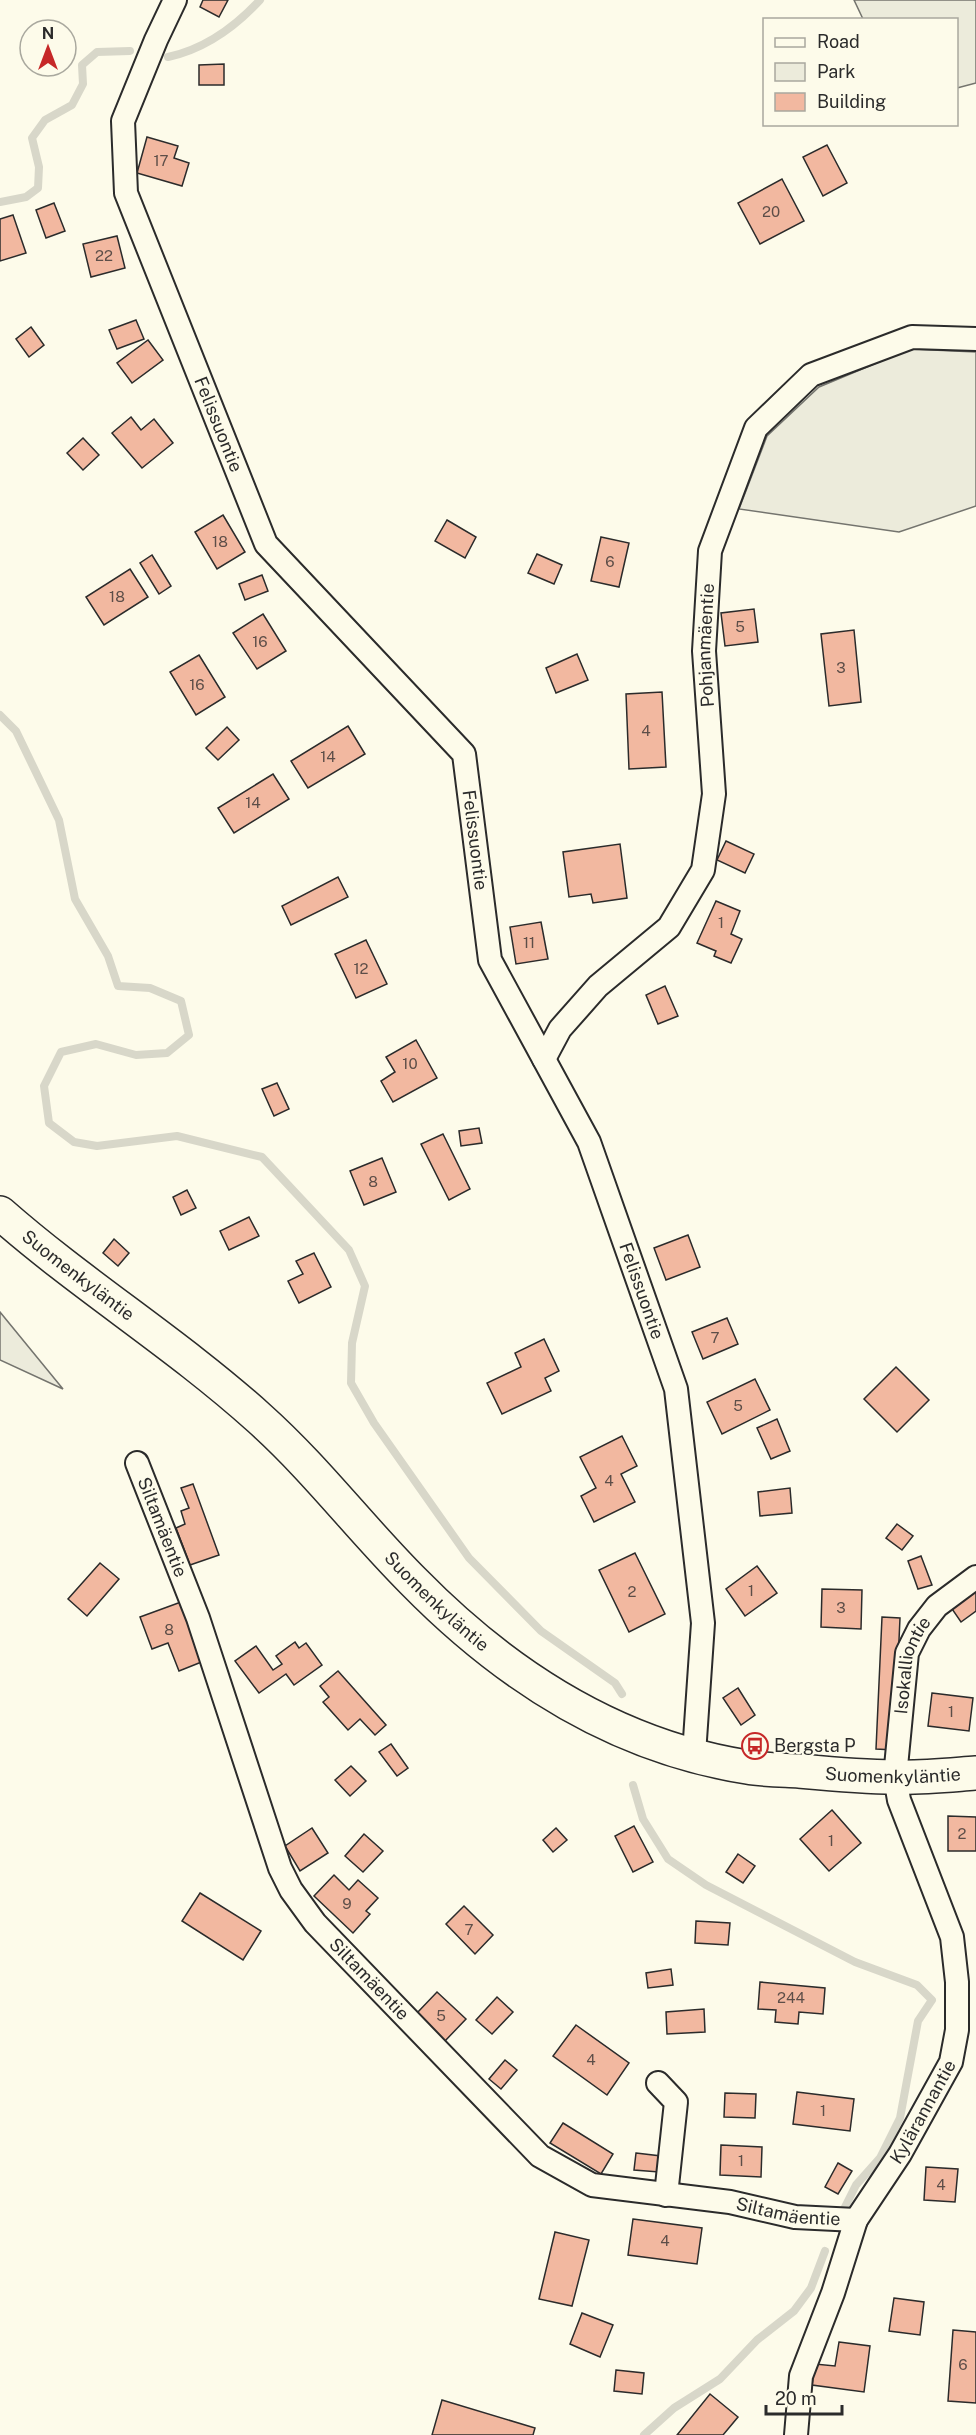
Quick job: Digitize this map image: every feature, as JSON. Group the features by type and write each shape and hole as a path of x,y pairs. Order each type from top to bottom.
{"street":[{"name":"Felissuontie","path":"176,0 156,40 123,121 126,193 266,544 464,754 490,960 589,1142 676,1389 703,1623 694,1754"},
{"name":"Pohjanmäentie","path":"544,1059 560,1029 598,986 669,927 703,870 714,794 704,651 710,551 756,428 811,375 912,337 976,339"},
{"name":"Suomenkyläntie","path":"0,1213 199,1367 260,1419 318,1477 412,1581 504,1663 550,1694 643,1740 747,1767 895,1778 976,1773"},
{"name":"Siltamäentie","path":"137,1463 198,1618 280,1868 291,1890 315,1923 540,2156 592,2185 730,2202 795,2217 856,2220"},
{"name":"Isokalliontie","path":"895,1778 907,1653 919,1629 937,1606 976,1577"},
{"name":"Kylärannantie","path":"796,2435 801,2376 833,2293 856,2220 900,2154 951,2062 957,2030 957,1982 952,1937 899,1800 895,1778"},
{"path":"658,2083 676,2102 666,2195"}],"green space":[{"path":"854,0 976,0 976,83 958,88 958,18 863,18"},
{"path":"910,349 976,352 976,506 899,532 739,509 767,436 819,387"},
{"path":"0,1312 63,1389 0,1360"}],"building":[{"path":"203,0 228,0 219,17 200,7"},
{"path":"224,64 224,85 199,85 199,65"},
{"path":"147,137 178,146 174,158 189,163 182,186 137,173"},
{"path":"827,145 847,183 823,196 803,157"},
{"path":"782,179 804,221 760,244 738,203"},
{"path":"54,203 65,231 46,238 36,210"},
{"path":"13,215 26,253 0,261 0,219"},
{"path":"117,236 125,268 91,277 83,244"},
{"path":"136,320 144,339 117,349 109,330"},
{"path":"31,327 44,345 29,357 16,339"},
{"path":"148,340 163,360 132,383 117,363"},
{"path":"131,417 141,430 154,419 173,443 142,468 112,433"},
{"path":"83,438 99,455 83,470 67,453"},
{"path":"223,515 245,552 217,569 195,532"},
{"path":"447,520 476,537 465,558 435,541"},
{"path":"601,537 629,543 619,587 591,581"},
{"path":"537,554 562,565 554,584 528,573"},
{"path":"152,555 171,586 159,594 140,563"},
{"path":"130,569 148,597 104,625 86,597"},
{"path":"262,575 268,591 245,600 239,584"},
{"path":"754,609 758,642 725,646 721,613"},
{"path":"263,614 286,651 257,669 233,633"},
{"path":"854,630 861,702 829,706 821,634"},
{"path":"577,654 588,680 556,693 546,668"},
{"path":"199,655 225,697 196,715 170,672"},
{"path":"662,692 666,767 629,769 626,694"},
{"path":"348,726 365,754 308,788 291,761"},
{"path":"227,727 239,740 218,760 206,748"},
{"path":"273,774 289,799 234,833 218,808"},
{"path":"726,841 754,854 745,873 717,860"},
{"path":"620,844 627,898 593,903 591,894 569,897 563,852"},
{"path":"338,877 348,897 291,925 282,906"},
{"path":"716,901 740,911 731,934 742,939 731,963 714,956 716,951 697,943"},
{"path":"541,922 548,959 516,964 510,927"},
{"path":"366,940 387,984 356,998 335,954"},
{"path":"665,986 678,1016 658,1024 646,995"},
{"path":"416,1040 437,1078 393,1102 381,1081 395,1072 386,1057"},
{"path":"277,1083 289,1109 274,1116 262,1089"},
{"path":"479,1128 482,1143 461,1146 459,1131"},
{"path":"443,1134 470,1189 449,1200 421,1144"},
{"path":"382,1158 396,1192 364,1205 350,1171"},
{"path":"187,1190 196,1208 181,1215 173,1197"},
{"path":"249,1217 259,1236 229,1250 220,1231"},
{"path":"688,1235 700,1267 666,1280 654,1248"},
{"path":"114,1239 129,1253 118,1266 103,1253"},
{"path":"314,1253 331,1287 299,1303 288,1281 303,1274 296,1261"},
{"path":"727,1318 738,1344 703,1359 692,1332"},
{"path":"544,1339 559,1371 545,1378 551,1391 502,1414 487,1383 521,1367 515,1353"},
{"path":"896,1367 929,1400 897,1432 864,1399"},
{"path":"755,1379 770,1410 722,1434 707,1402"},
{"path":"777,1419 790,1451 771,1459 757,1428"},
{"path":"622,1436 637,1466 621,1474 635,1502 594,1522 581,1496 596,1488 580,1457"},
{"path":"193,1484 219,1555 190,1565 176,1528 185,1524 181,1511 189,1508 181,1488"},
{"path":"790,1488 792,1513 760,1516 758,1492"},
{"path":"897,1524 913,1536 902,1550 886,1538"},
{"path":"635,1553 665,1614 629,1632 599,1570"},
{"path":"921,1556 932,1585 918,1589 908,1561"},
{"path":"100,1563 119,1579 87,1616 68,1599"},
{"path":"757,1566 777,1593 745,1616 726,1589"},
{"path":"976,1587 976,1611 961,1622 950,1606"},
{"path":"822,1589 862,1590 861,1629 821,1627"},
{"path":"181,1602 204,1661 179,1671 168,1643 152,1649 140,1617"},
{"path":"882,1617 900,1618 894,1750 876,1749"},
{"path":"295,1642 299,1648 306,1643 322,1665 294,1685 286,1674 259,1693 235,1661 256,1646 273,1670 282,1664 276,1656"},
{"path":"338,1671 386,1725 375,1735 360,1719 348,1730 323,1702 329,1697 320,1686"},
{"path":"738,1688 755,1715 741,1725 723,1698"},
{"path":"932,1693 973,1698 969,1731 928,1726"},
{"path":"391,1744 408,1768 397,1776 379,1752"},
{"path":"351,1766 366,1781 350,1796 335,1780"},
{"path":"832,1810 861,1843 829,1871 800,1839"},
{"path":"948,1816 976,1817 976,1851 948,1851"},
{"path":"634,1826 653,1862 633,1872 615,1836"},
{"path":"312,1828 328,1853 300,1871 285,1846"},
{"path":"556,1828 567,1840 553,1852 543,1840"},
{"path":"364,1834 383,1851 363,1872 345,1856"},
{"path":"738,1854 755,1866 743,1883 726,1872"},
{"path":"334,1875 349,1890 358,1880 378,1898 366,1911 370,1914 353,1933 314,1896"},
{"path":"200,1893 261,1931 243,1960 182,1921"},
{"path":"464,1906 493,1935 475,1954 446,1924"},
{"path":"696,1921 730,1923 728,1945 695,1943"},
{"path":"671,1969 673,1985 648,1988 646,1973"},
{"path":"760,1982 825,1988 823,2014 799,2012 798,2024 775,2022 776,2010 758,2009"},
{"path":"437,1992 466,2019 445,2041 417,2013"},
{"path":"497,1997 513,2012 492,2034 476,2020"},
{"path":"704,2009 705,2032 667,2034 666,2012"},
{"path":"576,2025 629,2063 607,2095 553,2056"},
{"path":"505,2060 517,2070 501,2089 489,2079"},
{"path":"797,2092 854,2099 850,2131 793,2124"},
{"path":"725,2093 756,2094 755,2118 724,2117"},
{"path":"563,2123 613,2154 601,2174 550,2143"},
{"path":"721,2145 762,2147 761,2177 720,2175"},
{"path":"636,2153 661,2156 659,2172 634,2170"},
{"path":"838,2163 852,2171 838,2194 825,2187"},
{"path":"926,2167 958,2169 955,2202 924,2200"},
{"path":"633,2219 702,2228 697,2264 628,2255"},
{"path":"555,2232 589,2240 572,2306 539,2299"},
{"path":"894,2298 924,2302 920,2335 889,2331"},
{"path":"582,2313 613,2325 600,2357 570,2344"},
{"path":"953,2330 976,2332 976,2403 948,2401"},
{"path":"839,2342 870,2346 864,2392 812,2385 815,2364 835,2366"},
{"path":"616,2370 644,2373 642,2394 614,2391"},
{"path":"710,2394 738,2417 723,2435 677,2435"},
{"path":"442,2400 535,2428 533,2435 432,2435"}],"waterway":[{"path":"168,57 207,43 230,28 260,0"},
{"path":"0,202 26,197 38,188 39,167 32,138 45,120 72,105 83,84 82,65 97,52 130,51"},
{"path":"0,715 16,731 59,820 75,899 108,956 118,986 150,988 181,1001 189,1035 167,1053 136,1055 96,1044 61,1052 44,1086 49,1123 74,1142 97,1146 177,1136 262,1157 349,1250 365,1286 352,1343 351,1383 374,1423 469,1558 541,1631 615,1683 622,1694"},
{"path":"633,1785 643,1819 668,1859 706,1885 855,1962 917,1985 932,2000 918,2021 900,2118 880,2158 856,2185 841,2215"},
{"path":"644,2435 674,2408 720,2379 757,2340 794,2311 811,2288 825,2251"}],"place":[{"name":"Bergsta P","path":"755,1746"}]}
